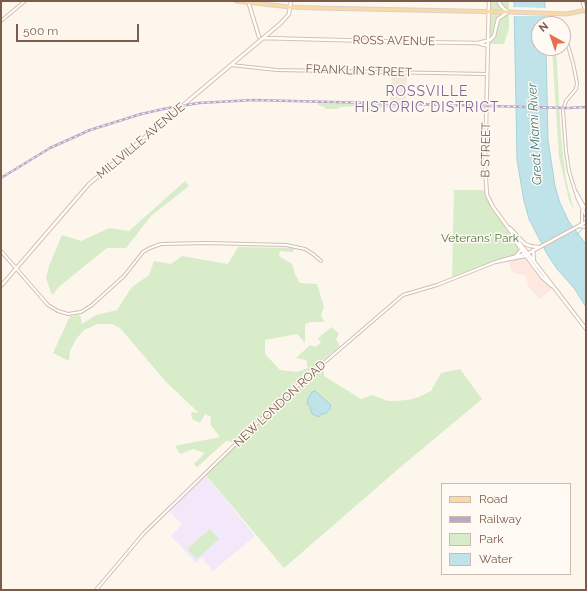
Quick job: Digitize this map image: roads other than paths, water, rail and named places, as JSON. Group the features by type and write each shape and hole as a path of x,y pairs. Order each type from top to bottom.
{"main road":[{"path":"236,1 290,7 569,14 586,10"},
{"path":"290,7 291,1"},
{"name":"B STREET","path":"489,1 485,168 486,190 493,207 526,254"},
{"path":"498,1 508,12"},
{"path":"249,2 259,37"},
{"name":"MILLVILLE AVENUE","path":"1,286 89,184 288,17 290,7"},
{"path":"489,40 495,34 499,18 508,12"},
{"name":"ROSS AVENUE","path":"263,38 478,43 489,40"},
{"path":"478,43 488,46"},
{"path":"526,254 582,226 586,222"},
{"path":"507,226 522,242 538,248"},
{"name":"B STREET","path":"512,233 513,238 526,254"},
{"path":"516,256 521,249"},
{"path":"533,250 533,256 536,264"},
{"path":"526,254 536,264 586,329"},
{"path":"526,254 542,277 554,288"}],"street":[{"path":"1,22 25,1"},
{"path":"582,1 586,10"},
{"path":"571,54 576,88 574,93 566,101 563,113 567,158 574,189 582,210 586,216"},
{"name":"FRANKLIN STREET","path":"231,65 277,70 487,74"},
{"path":"574,189 586,210"},
{"path":"582,210 582,226"},
{"path":"1,251 48,305 58,311 68,314 74,314 87,309 124,276 143,252 161,244 207,243 286,245 305,249 321,261"},
{"name":"NEW LONDON ROAD","path":"96,590 144,533 278,402 403,295 438,285 495,262 526,254"},
{"name":"NEW LONDON ROAD","path":"495,262 526,254"}],"water":[{"name":"Great Miami River","path":"514,1 545,1 545,16 531,16 531,56 546,56 548,140 555,186 560,203 569,222 586,244 586,307 574,288 557,269 547,254 529,219 524,201 517,160"},
{"path":"315,391 331,405 330,409 325,414 321,414 319,417 312,414 310,407 307,404 308,398 312,392"}],"waterway":[{"path":"577,235 582,229"}],"railway":[{"path":"1,178 50,148 90,130 141,114 199,103 253,100 568,108 586,107"}],"district":[{"name":"ROSSVILLE HISTORIC DISTRICT","path":"427,100"}],"park label":[{"name":"Veterans’ Park","path":"480,238"}]}
